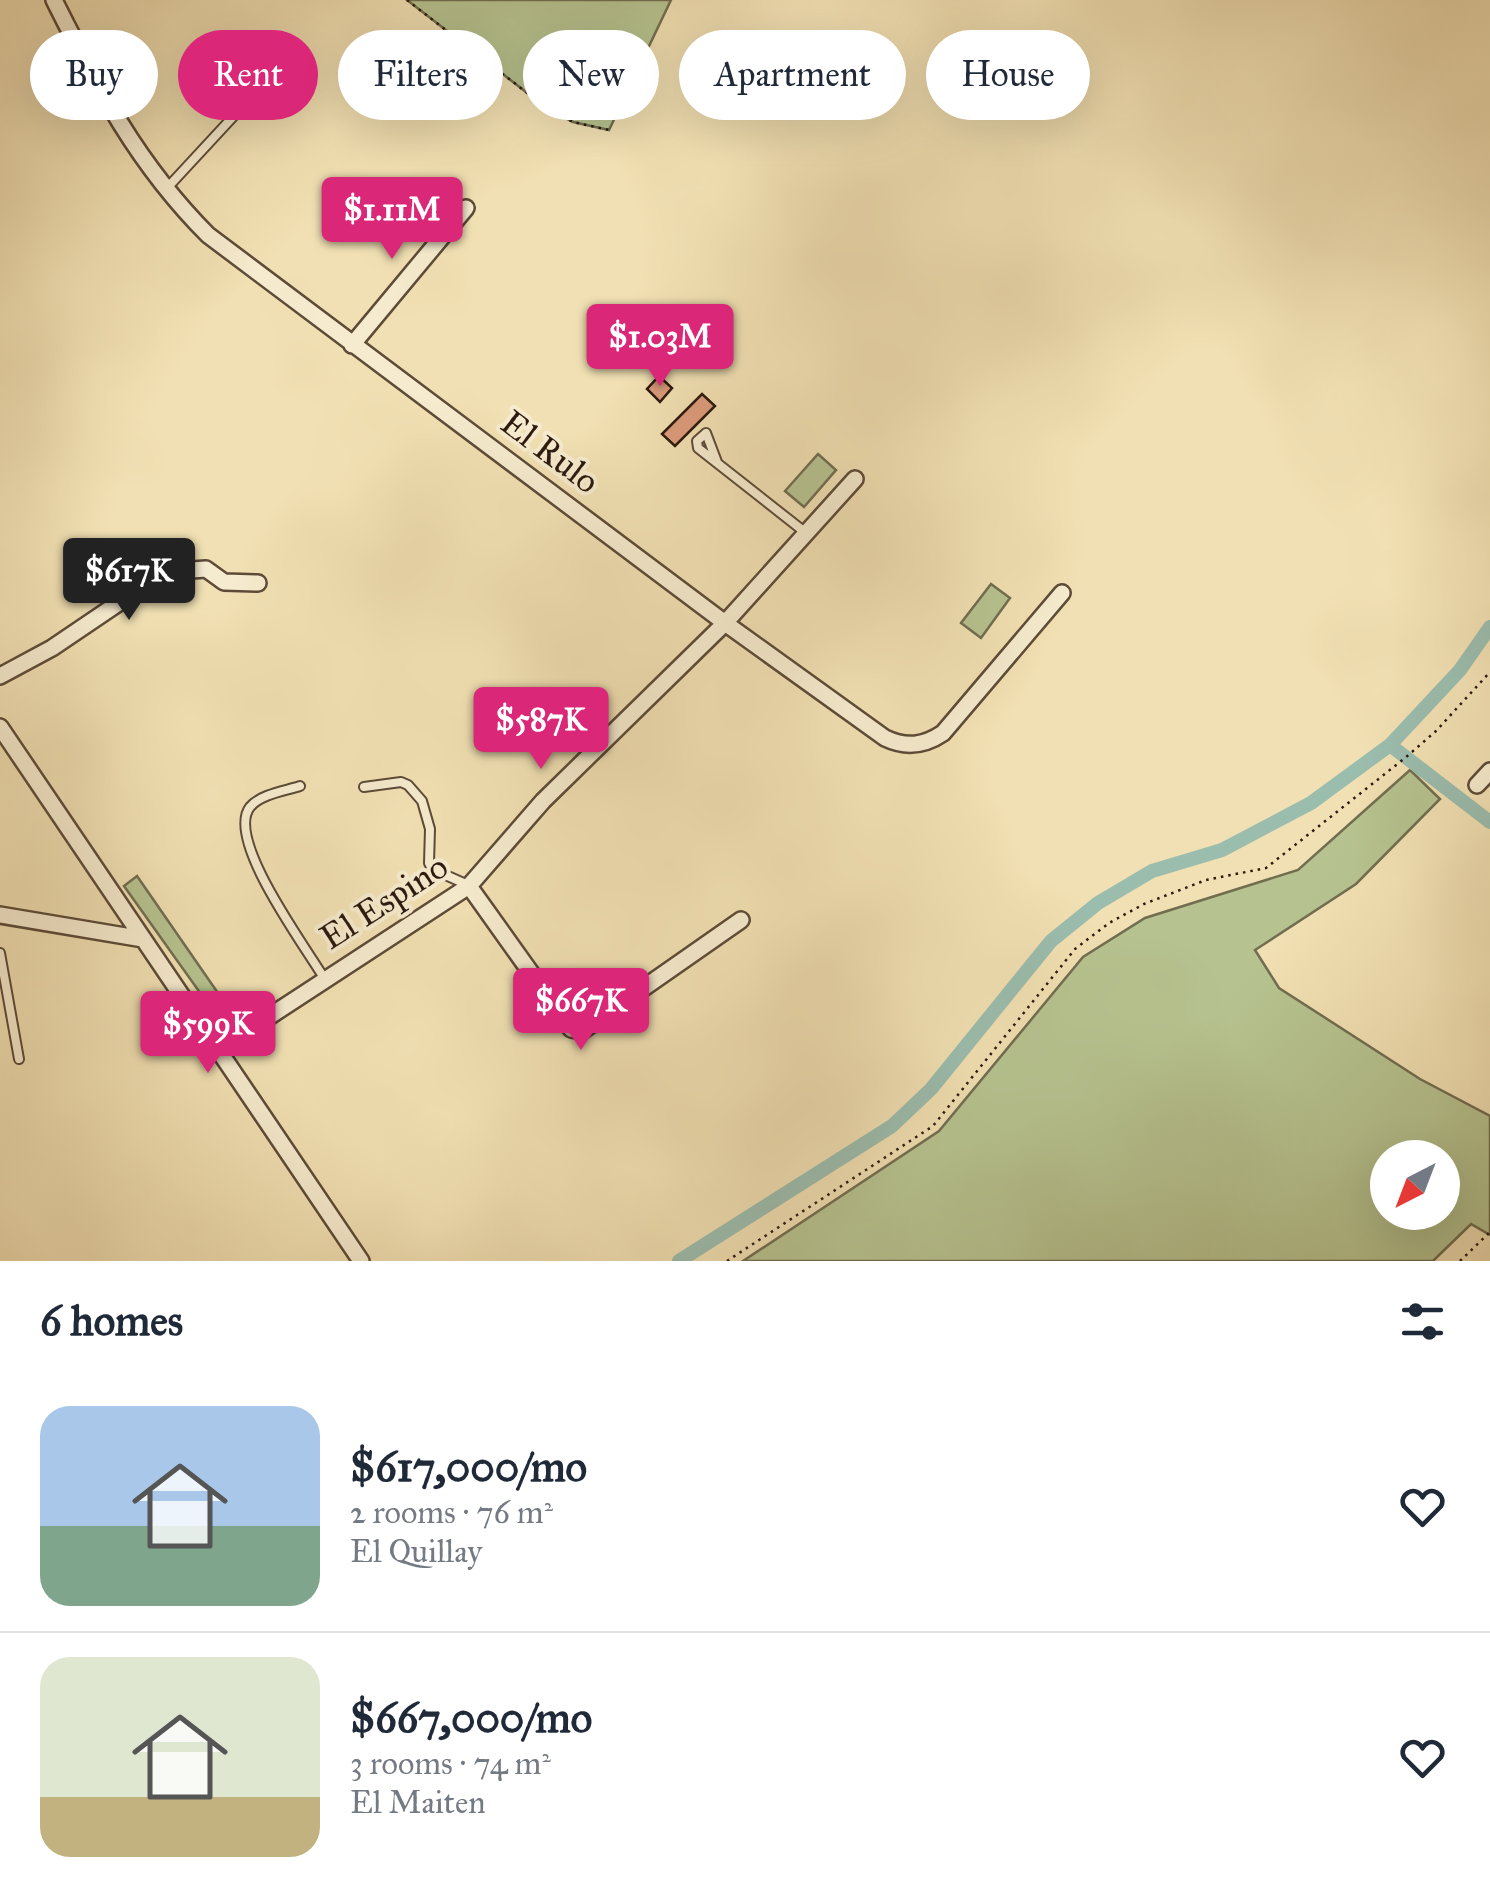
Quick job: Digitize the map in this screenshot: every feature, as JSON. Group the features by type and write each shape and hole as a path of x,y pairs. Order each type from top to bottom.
{"street":[{"name":"El Rulo","path":"54,0 115,119 165,190 208,235 725,623 885,738 912,745 928,742 949,727 1062,592"},
{"path":"352,345 466,208"},
{"name":"El Espino","path":"218,1050 469,886 542,802 725,623 854,479"},
{"path":"0,676 52,648 151,581 176,570 206,569 224,582 258,583"},
{"path":"0,727 360,1261"},
{"path":"1477,785 1490,771"},
{"path":"469,886 571,1029 582,1031 740,920"},
{"path":"0,915 143,939"}],"lane":[{"path":"165,190 230,120"},
{"path":"716,462 806,533"},
{"path":"364,787 402,782 408,785 422,802 430,829 428,862 432,869 469,886"},
{"path":"300,786 256,801 245,817 244,832 251,857 324,978"},
{"path":"0,953 19,1059"}],"path":[{"path":"407,0 548,108 572,122 609,130"},
{"path":"727,1261 933,1126 1086,940 1144,904 1206,880 1266,868 1405,758 1490,672"},
{"path":"1460,1261 1490,1232"}],"green space":[{"path":"407,0 671,0 657,30 523,30 523,90 503,74 503,30 446,30"},
{"path":"569,120 614,120 609,130"},
{"path":"818,454 836,470 804,507 785,491"},
{"path":"991,584 1010,598 981,638 961,623"},
{"path":"1410,770 1440,799 1356,884 1255,950 1279,988 1420,1079 1490,1116 1490,1235 1471,1224 1433,1261 743,1261 939,1131 1083,957 1145,918 1298,870"},
{"path":"137,876 229,1009 249,1019 228,1032 124,886"}],"building":[{"path":"659,376 672,388 660,402 647,389"},
{"path":"702,394 715,406 675,446 662,434"}],"waterway":[{"path":"679,1261 892,1126 931,1089 1051,941 1098,903 1152,871 1222,850 1311,803 1390,745 1460,670 1490,627"},
{"path":"1390,745 1490,822"}]}
